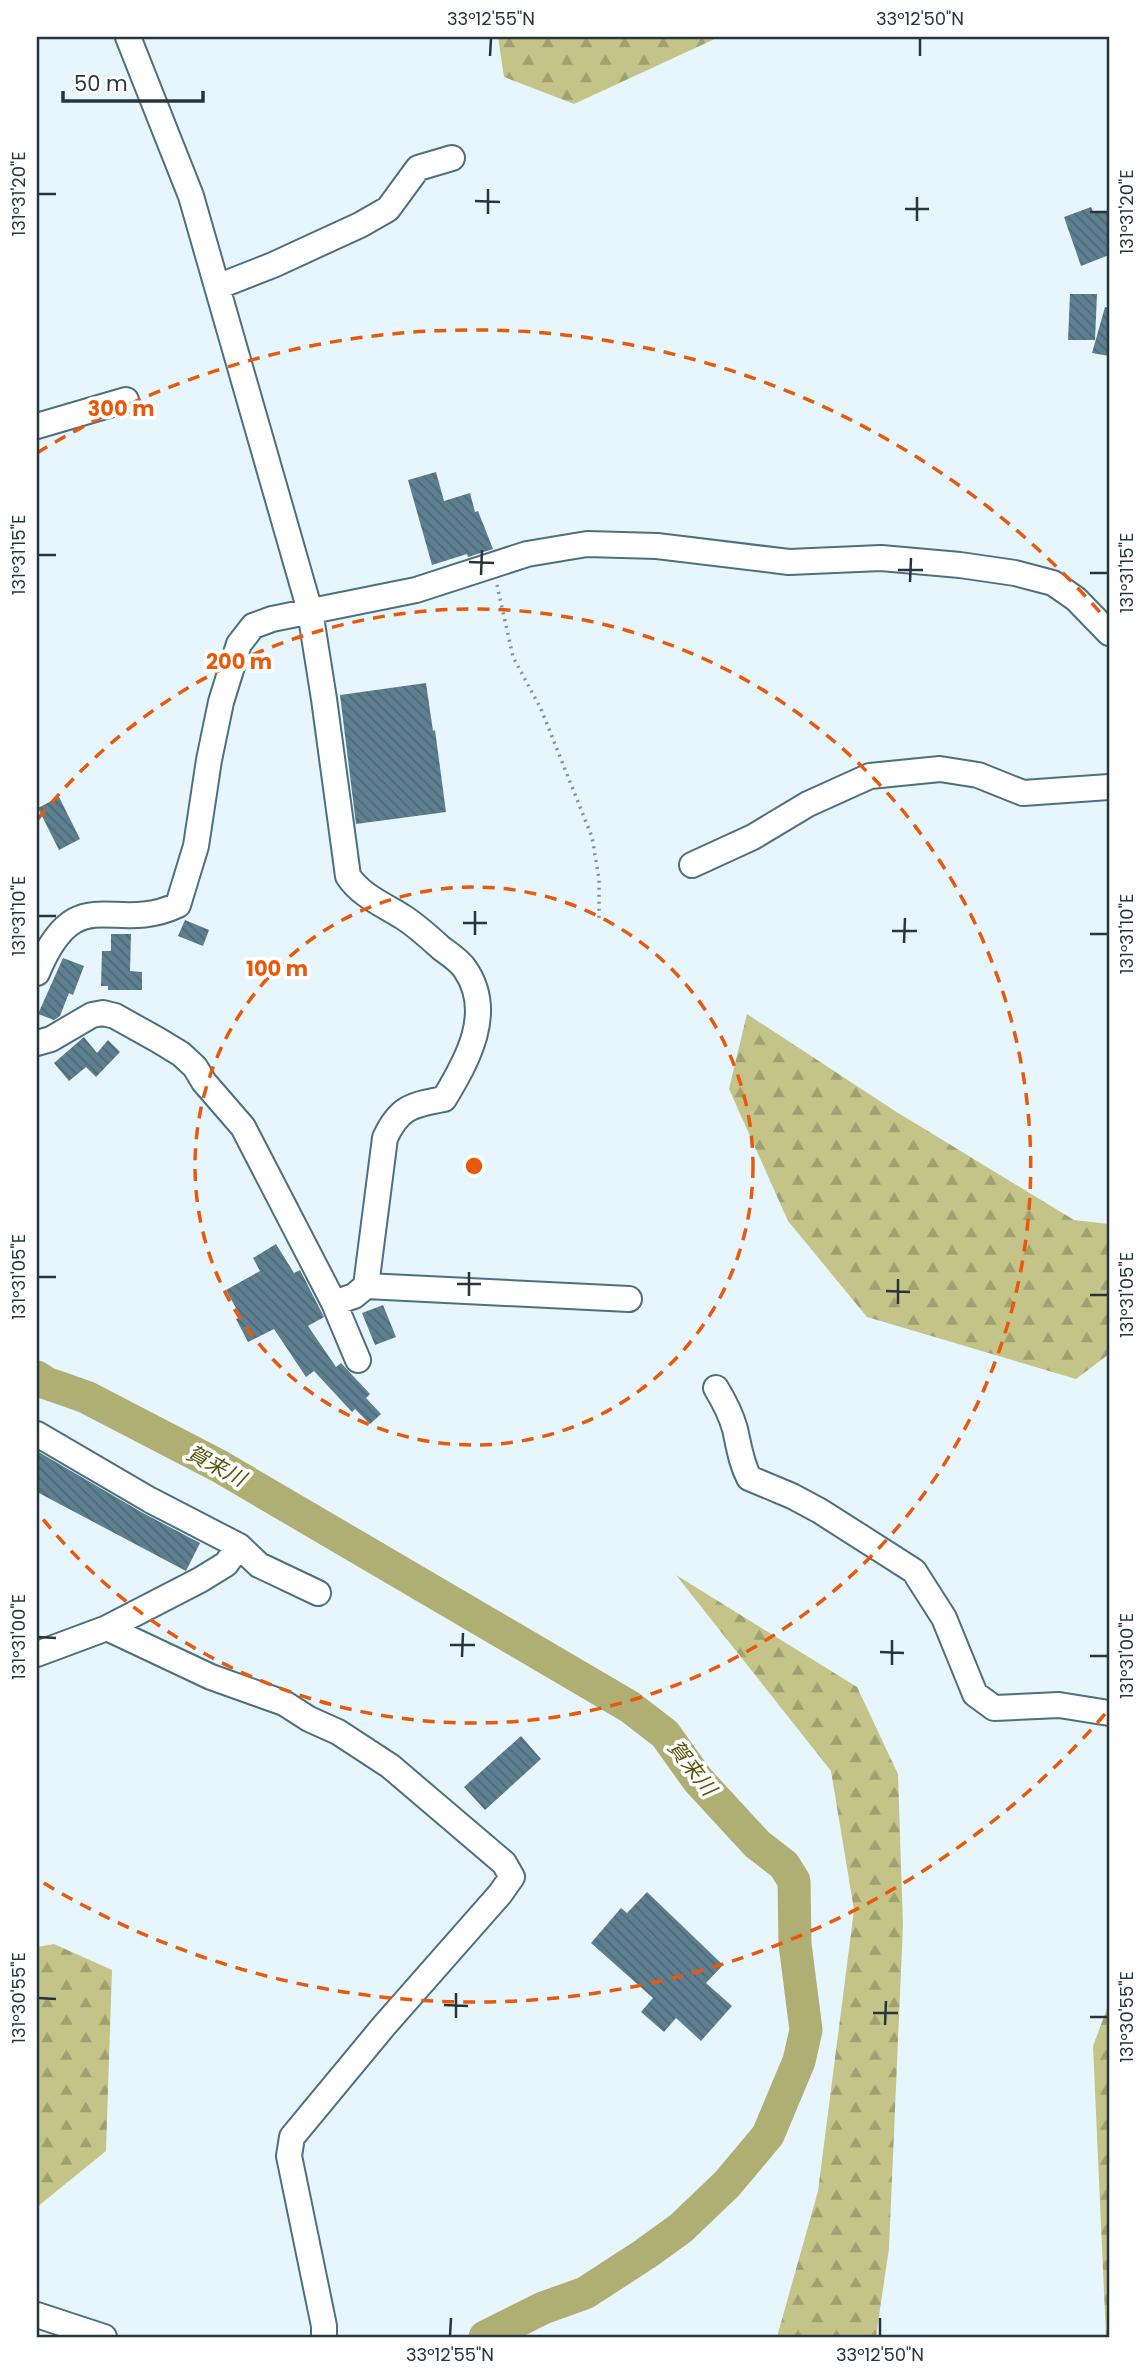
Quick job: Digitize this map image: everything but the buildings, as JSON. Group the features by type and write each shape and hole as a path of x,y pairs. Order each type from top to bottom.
{"street":[{"path":"128,37 191,196 310,611 348,876 355,887 412,923 465,968 477,994 480,1010 472,1045 444,1099 407,1108 393,1120 385,1138 366,1286"},
{"path":"217,287 360,225 388,209 418,168 452,158"},
{"path":"37,426 126,400"},
{"path":"37,973 45,953 60,931 78,917 101,913 160,914 178,905 196,846 221,702 239,644 253,626 310,611 416,590 527,554 587,544 657,546 789,562 881,558 1015,573 1053,583 1076,599 1109,633"},
{"path":"692,865 753,837 808,804 870,776 940,769 978,775 1023,793 1109,786"},
{"path":"37,1043 51,1039 92,1015 103,1013 115,1016 181,1054 195,1067 204,1082 243,1127 334,1303 358,1360"},
{"path":"334,1303 354,1296 366,1286 629,1299"},
{"path":"716,1388 735,1428 741,1461 750,1478 820,1511 914,1571 944,1618 975,1694 994,1708 1059,1705 1109,1713"},
{"path":"37,1434 150,1500 239,1546 259,1565 318,1593"},
{"path":"37,1654 107,1628 226,1564 239,1546"},
{"path":"107,1628 211,1677 284,1703 309,1719 338,1732 390,1766 504,1863 512,1877 292,2137 289,2156 324,2337"},
{"path":"37,2315 104,2337"}],"path":[{"path":"493,566 513,657 541,709 592,836 600,879 599,918"}],"green space":[{"path":"498,37 719,37 574,104 504,77"},
{"path":"747,1014 895,1111 1074,1220 1109,1224 1109,1354 1076,1379 867,1317 788,1221 729,1089"},
{"path":"676,1575 857,1687 898,1774 903,1925 889,2248 876,2337 777,2337 818,2191 854,1910 831,1771"},
{"path":"54,1944 112,1970 106,2151 37,2207 37,1947"},
{"path":"1109,2003 1109,2337 1106,2337 1093,2046"}],"waterway":[{"name":"賀来川","path":"37,1377 46,1383 86,1397 219,1466 630,1707 665,1734 698,1780 757,1844 784,1865 794,1881 795,1944 806,2030 799,2061 768,2135 727,2184 681,2228 645,2254 585,2293 543,2308 485,2337"}]}
